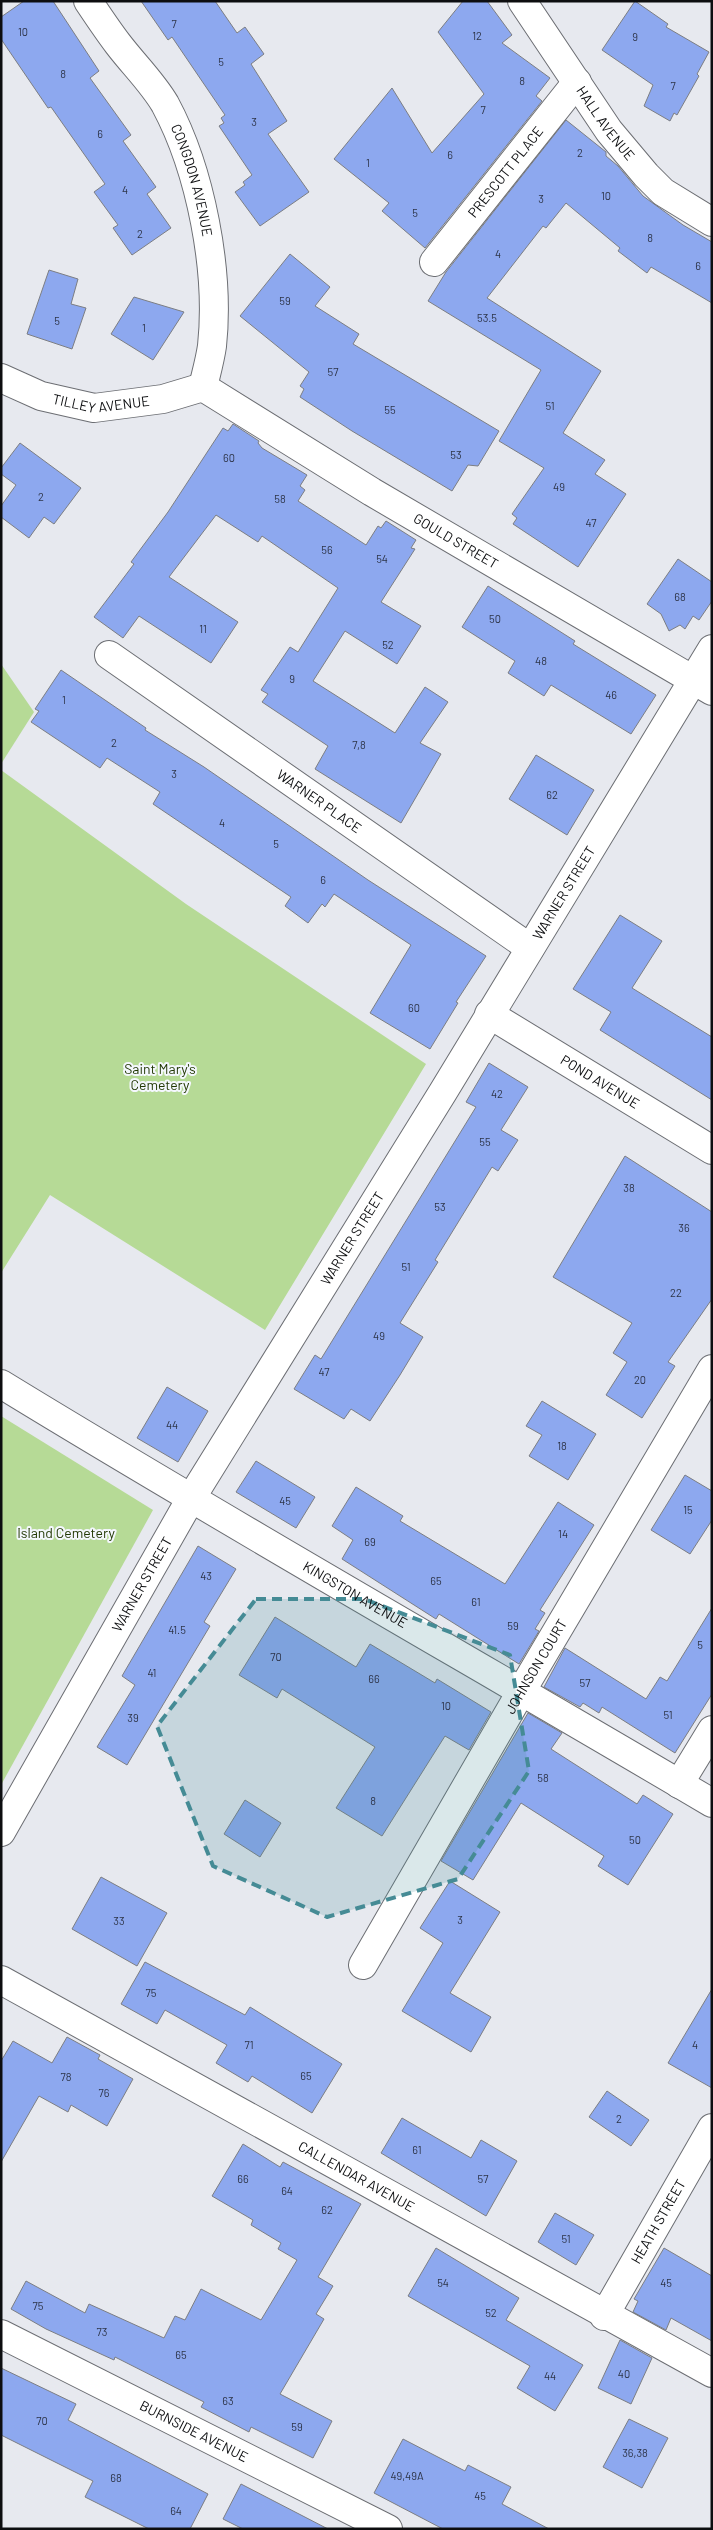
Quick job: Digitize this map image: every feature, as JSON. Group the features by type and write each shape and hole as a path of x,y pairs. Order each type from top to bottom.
{"street":[{"name":"CONGDON AVENUE","path":"88,1 119,45 149,80 164,104 177,130 195,182 209,254 214,300 212,347 204,387"},
{"name":"HALL AVENUE","path":"522,1 609,131 663,192 712,222"},
{"name":"PRESCOTT PLACE","path":"434,262 577,82"},
{"name":"TILLEY AVENUE","path":"1,378 42,396 94,408 164,399 204,387"},
{"name":"GOULD STREET","path":"204,387 372,492 702,685"},
{"name":"WARNER STREET","path":"1,1832 190,1500 530,948 702,685 712,649"},
{"name":"WARNER PLACE","path":"109,654 530,948"},
{"name":"POND AVENUE","path":"489,1014 712,1150"},
{"name":"JOHNSON COURT","path":"363,1965 522,1690 712,1369"},
{"name":"KINGSTON AVENUE","path":"1,1384 190,1500 522,1690 712,1804"},
{"path":"679,1784 712,1730"},
{"name":"CALLENDAR AVENUE","path":"1,1980 305,2147 604,2316 712,2373"},
{"name":"HEATH STREET","path":"604,2316 712,2128"},
{"name":"BURNSIDE AVENUE","path":"1,2334 388,2529"}],"highlighted area":[{"path":"256,1599 364,1599 510,1655 529,1771 458,1879 327,1917 213,1866 157,1726"}],"green space":[{"path":"1,664 34,712 1,764"},
{"name":"Saint Mary's Cemetery","path":"1,770 186,904 426,1064 265,1330 50,1195 1,1273"},
{"name":"Island Cemetery","path":"1,1416 153,1510 1,1785"}],"building":[{"path":"24,1 53,1 99,71 90,78 131,135 123,141 156,187 147,194 171,228 132,255 113,228 118,225 94,192 105,184 51,107 48,108 1,39 1,17"},
{"path":"141,1 215,1 237,33 245,27 264,54 251,64 287,121 268,134 309,192 260,226 235,192 245,185 243,182 252,175 219,126 224,123 221,118 225,115 172,37 168,40"},
{"path":"463,1 487,1 512,35 502,43 550,78 536,96 542,101 425,248 382,211 389,203 334,159 392,88 432,153 484,94 438,32"},
{"path":"635,1 668,24 666,27 709,52 697,74 699,76 677,115 674,113 670,121 644,106 653,85 602,50"},
{"path":"566,120 606,152 606,156 618,166 643,196 683,225 712,242 712,303 651,267 647,273 618,251 620,248 566,203 546,228 543,226 487,298 601,371 563,433 605,460 595,474 626,494 578,567 513,524 517,518 512,514 544,468 499,441 541,370 428,301 446,272"},
{"path":"290,254 330,287 315,306 359,334 353,344 499,431 478,466 468,465 452,491 352,431 300,397 304,389 300,386 309,372 240,316"},
{"path":"49,270 78,279 71,304 86,308 72,349 27,334"},
{"path":"134,297 184,312 153,360 111,334"},
{"path":"233,424 259,441 258,443 262,448 307,475 300,486 305,490 298,501 366,545 378,526 381,528 386,521 416,540 411,548 415,549 381,602 421,626 397,664 345,631 313,681 395,733 425,687 448,702 420,743 441,754 401,823 315,769 328,746 262,702 268,694 261,690 290,647 298,652 338,588 262,536 258,542 216,515 169,577 238,622 211,663 139,616 123,638 94,617 134,564 131,562 168,512 223,428 228,431"},
{"path":"20,443 81,488 54,524 44,517 29,538 1,517 1,506 16,485 1,474 1,468"},
{"path":"678,559 712,582 712,601 699,620 693,616 685,629 680,625 669,631 661,614 647,604"},
{"path":"488,586 575,641 573,644 656,695 631,734 551,685 544,696 508,673 515,661 462,627"},
{"path":"61,670 146,728 145,730 204,767 368,880 486,956 456,1002 458,1003 430,1049 370,1013 411,945 334,894 325,907 322,904 308,923 285,906 291,897 153,804 160,792 107,758 100,768 31,722 39,711 35,709"},
{"path":"536,755 594,790 567,835 509,799"},
{"path":"620,915 662,941 632,988 712,1037 712,1100 600,1030 611,1012 573,989"},
{"path":"489,1063 528,1087 501,1130 518,1140 498,1171 492,1167 435,1260 438,1262 400,1323 423,1337 400,1375 370,1421 351,1409 344,1419 294,1389 315,1355 321,1359 476,1107 466,1102"},
{"path":"625,1156 712,1212 712,1299 668,1362 675,1366 642,1418 606,1395 627,1362 613,1353 632,1323 553,1277"},
{"path":"167,1387 208,1411 178,1462 137,1438"},
{"path":"542,1401 596,1434 568,1480 529,1456 542,1435 526,1426"},
{"path":"256,1461 315,1497 296,1528 236,1492"},
{"path":"685,1475 712,1491 712,1520 690,1554 651,1530"},
{"path":"356,1487 403,1516 400,1521 505,1584 558,1502 594,1525 540,1610 545,1613 535,1629 539,1631 519,1664 439,1614 436,1619 342,1559 353,1540 332,1526"},
{"path":"198,1546 236,1569 204,1622 210,1626 127,1765 97,1747 135,1685 122,1676"},
{"path":"712,1608 712,1694 675,1753 602,1707 599,1713 583,1703 580,1707 544,1687 565,1648 646,1699 660,1677 667,1681"},
{"path":"275,1617 356,1667 370,1644 435,1683 437,1679 491,1712 469,1750 445,1736 382,1836 336,1808 375,1747 282,1689 277,1698 239,1675"},
{"path":"528,1713 562,1733 551,1749 637,1804 643,1795 673,1814 628,1885 598,1866 604,1856 521,1803 473,1880 441,1861"},
{"path":"245,1800 281,1823 260,1857 224,1834"},
{"path":"101,1877 167,1913 137,1966 72,1929"},
{"path":"450,1881 500,1912 450,1993 491,2017 471,2052 402,2011 443,1943 420,1928"},
{"path":"145,1962 245,2015 250,2007 342,2064 312,2113 252,2076 248,2082 216,2063 227,2045 165,2010 157,2024 121,2004"},
{"path":"712,1989 712,2088 668,2063"},
{"path":"67,2037 100,2055 98,2059 133,2079 107,2126 71,2105 68,2112 39,2096 1,2162 1,2061 13,2041 52,2063"},
{"path":"607,2091 649,2120 631,2146 589,2117"},
{"path":"402,2118 471,2158 481,2140 517,2161 486,2216 381,2153"},
{"path":"243,2144 280,2167 283,2162 361,2204 318,2277 333,2286 316,2314 324,2319 280,2394 332,2421 313,2458 251,2427 249,2432 201,2407 204,2402 115,2357 114,2360 46,2329 11,2309 26,2281 85,2313 89,2304 164,2338 175,2316 185,2320 201,2289 261,2320 297,2260 278,2249 281,2243 251,2225 253,2220 212,2196"},
{"path":"555,2213 594,2235 576,2265 538,2242"},
{"path":"436,2248 519,2298 506,2320 583,2365 555,2411 517,2388 530,2366 408,2296"},
{"path":"664,2248 712,2276 712,2341 671,2318 666,2330 633,2312 638,2301 634,2299"},
{"path":"620,2340 652,2358 631,2404 598,2388"},
{"path":"1,2368 76,2404 68,2420 208,2494 190,2529 149,2529 85,2497 93,2481 1,2435"},
{"path":"629,2419 668,2438 642,2488 603,2467"},
{"path":"403,2439 465,2471 468,2465 511,2487 502,2504 549,2529 443,2529 374,2493"},
{"path":"241,2484 328,2529 243,2529 223,2519"}]}
